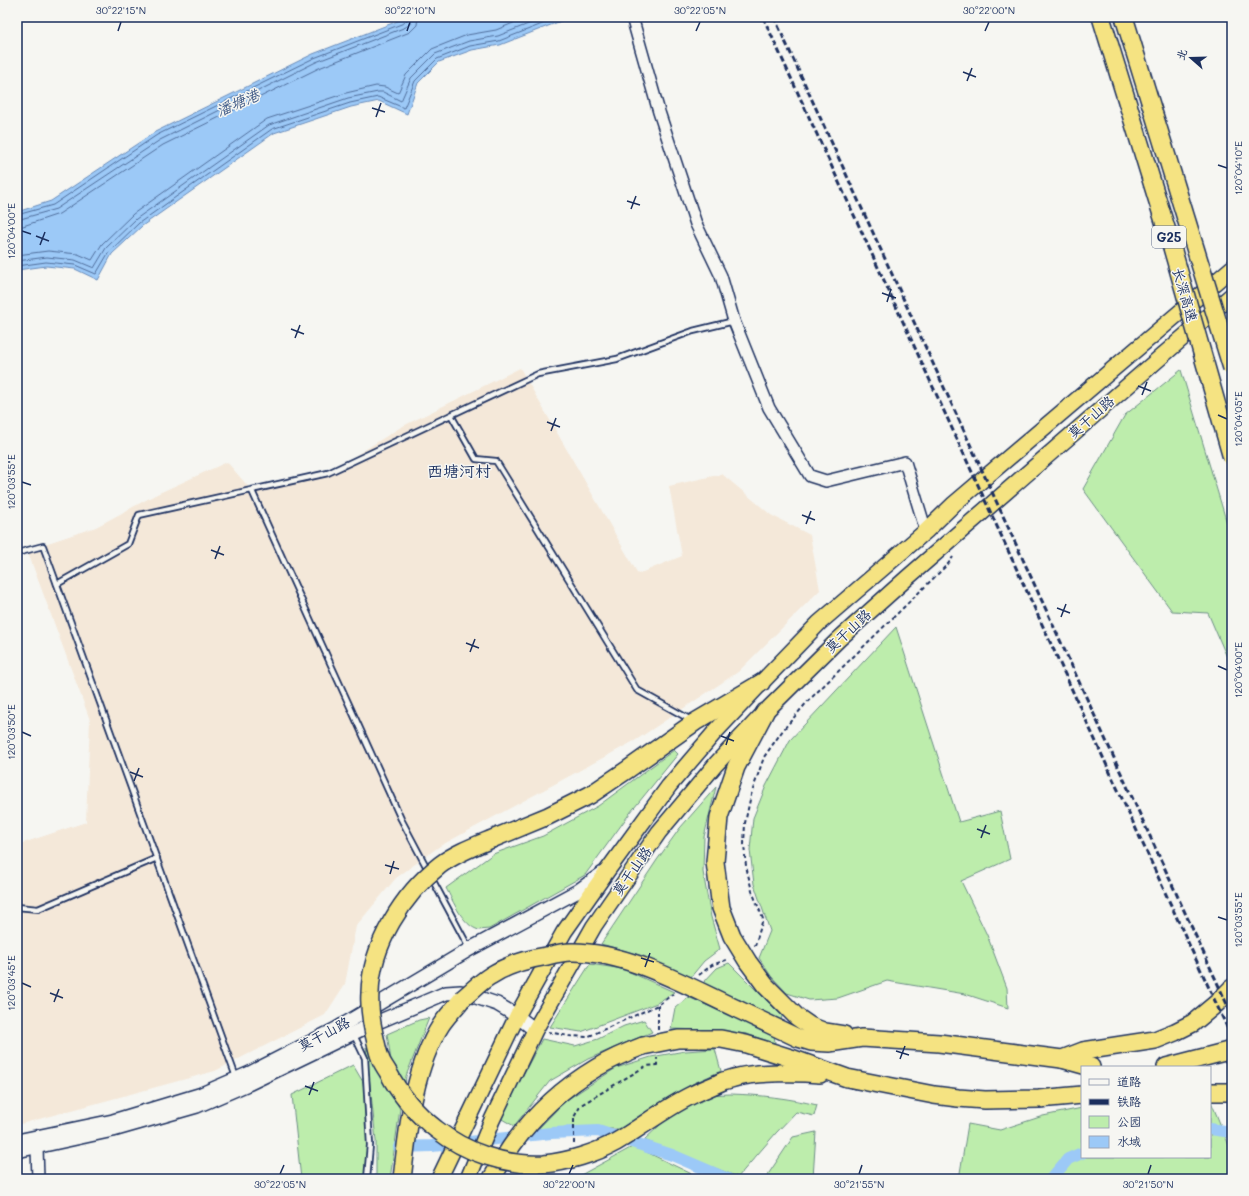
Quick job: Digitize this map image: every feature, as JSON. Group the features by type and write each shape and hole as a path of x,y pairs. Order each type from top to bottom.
{"highway":[{"name":"长深高速","path":"1101,17 1171,244 1232,458"},
{"name":"长深高速","path":"1124,17 1232,368"},
{"name":"莫干山路","path":"439,1179 517,1016 564,932 606,871 670,786 715,732 761,682 820,623 926,531 954,504 1232,268"},
{"name":"莫干山路","path":"470,1175 492,1120 535,1030 594,926 659,832 716,764 765,712 839,639 1232,295"},
{"path":"761,682 694,722 590,795 548,816 463,851 442,864 424,879 403,904 382,940 374,966 370,992 371,1016 380,1058 397,1090 422,1119 446,1137 466,1148 488,1157 514,1163 545,1164 580,1157 615,1143 691,1095 723,1081 738,1077 769,1073 811,1073 848,1078 934,1095 965,1099 1039,1099 1081,1095"},
{"path":"765,712 736,767 719,817 715,862 721,908 732,936 765,986 797,1018 810,1026 825,1032 862,1038 939,1043 1062,1059 1087,1066"},
{"path":"402,1179 415,1088 426,1056 441,1025 462,999 490,976 514,964 537,957 571,952 604,955 625,960 648,969 798,1038 811,1042 829,1043 862,1038"},
{"path":"1062,1059 1083,1051 1155,1040 1175,1032 1205,1013 1232,988"},
{"path":"492,1178 513,1144 541,1111 564,1090 596,1067 644,1046 678,1039 722,1039 746,1044 848,1078"},
{"path":"1170,1066 1232,1050"},
{"path":"1211,1068 1232,1062"},
{"path":"1211,1092 1232,1092"}],"main road":[{"name":"莫干山路","path":"17,1141 113,1121 199,1095 237,1079 336,1029 470,949 578,891 606,871"},
{"name":"莫干山路","path":"17,1151 37,1148 114,1130 197,1106 248,1084 353,1033 446,993 462,992 497,1004 517,1016 535,1030"}],"street":[{"path":"632,17 659,112 696,224 721,276 734,321 769,408 810,476 826,481 905,462 926,531"},
{"path":"37,1148 38,1179"}],"lane":[{"path":"57,584 128,544 139,515 328,473 538,374 617,358 693,331 734,321"},
{"path":"451,415 476,459 496,461 637,690 694,722"},
{"path":"252,491 401,819 470,949"},
{"path":"17,553 43,546 237,1079"},
{"path":"17,907 38,909 157,858"},
{"path":"353,1033 365,1058 370,1145 367,1179"}],"path":[{"path":"755,946 763,919 752,891 746,866 744,845 745,823 751,795 764,757 783,730 810,700 948,564 956,552"},
{"path":"694,978 712,965 729,959"},
{"path":"535,1030 569,1036 587,1037 658,1005 676,992"},
{"path":"574,1117 574,1149"}],"shaded area":[{"path":"520,368 638,574 682,556 669,486 722,474 771,515 810,535 820,590 738,672 636,740 440,846 396,878 356,926 345,984 325,1015 215,1071 17,1125 17,845 86,822 90,720 27,550 96,527 157,494 227,462 252,491 328,473 401,427"}],"green space":[{"path":"1181,370 1232,540 1232,669 1208,613 1172,611 1083,489 1125,415"},
{"path":"896,627 959,822 1000,811 1010,859 961,881 987,935 1007,988 1008,1008 965,994 887,981 838,998 809,1000 787,993 771,976 759,958 770,931 754,884 750,850 753,818 766,786 790,740"},
{"path":"674,750 678,754 630,813 585,875 489,929 479,930 473,928 463,918 446,888 493,854 543,836 598,806"},
{"path":"716,787 704,837 703,872 711,917 720,949 704,961 690,978 643,956 601,944 680,828"},
{"path":"729,963 782,1016 781,1021 703,983 717,968"},
{"path":"590,964 623,969 674,992 657,1003 581,1032 550,1027"},
{"path":"688,997 774,1034 775,1043 746,1034 671,1029 675,1008"},
{"path":"429,1018 406,1076 405,1086 391,1060 387,1034 419,1020"},
{"path":"644,1020 652,1032 588,1059 550,1081 514,1126 500,1118 542,1039 575,1046 598,1039 624,1026"},
{"path":"366,1047 400,1109 390,1179 376,1179 376,1141"},
{"path":"715,1049 721,1071 694,1083 653,1107 620,1129 538,1129 565,1101 616,1068 651,1057 685,1051"},
{"path":"353,1065 363,1082 370,1145 366,1179 301,1179 292,1095"},
{"path":"731,1094 774,1097 817,1105 814,1116 796,1112 738,1177 644,1140 674,1112 702,1095"},
{"path":"1211,1101 1232,1153 1232,1179 959,1179 968,1124 1000,1130 1043,1116 1081,1108 1081,1158 1211,1158"},
{"path":"816,1132 813,1178 824,1179 765,1179 793,1137"},
{"path":"634,1146 702,1179 578,1179 579,1176"}],"water":[{"name":"潘塘港","path":"408,17 571,17 500,45 472,50 439,62 418,83 407,114 379,101 351,107 274,133 142,226 112,254 98,280 75,269 46,266 17,270 17,212 51,201 155,132 313,54"}],"waterway":[{"path":"1211,1129 1232,1132"},
{"path":"399,1147 432,1146 551,1133 598,1131 672,1155 728,1179"},
{"path":"1051,1179 1068,1159 1081,1153"}],"railway":[{"path":"763,17 1232,1038"},
{"path":"774,17 1232,1015"}],"district":[{"name":"西塘河村","path":"459,471"}]}
